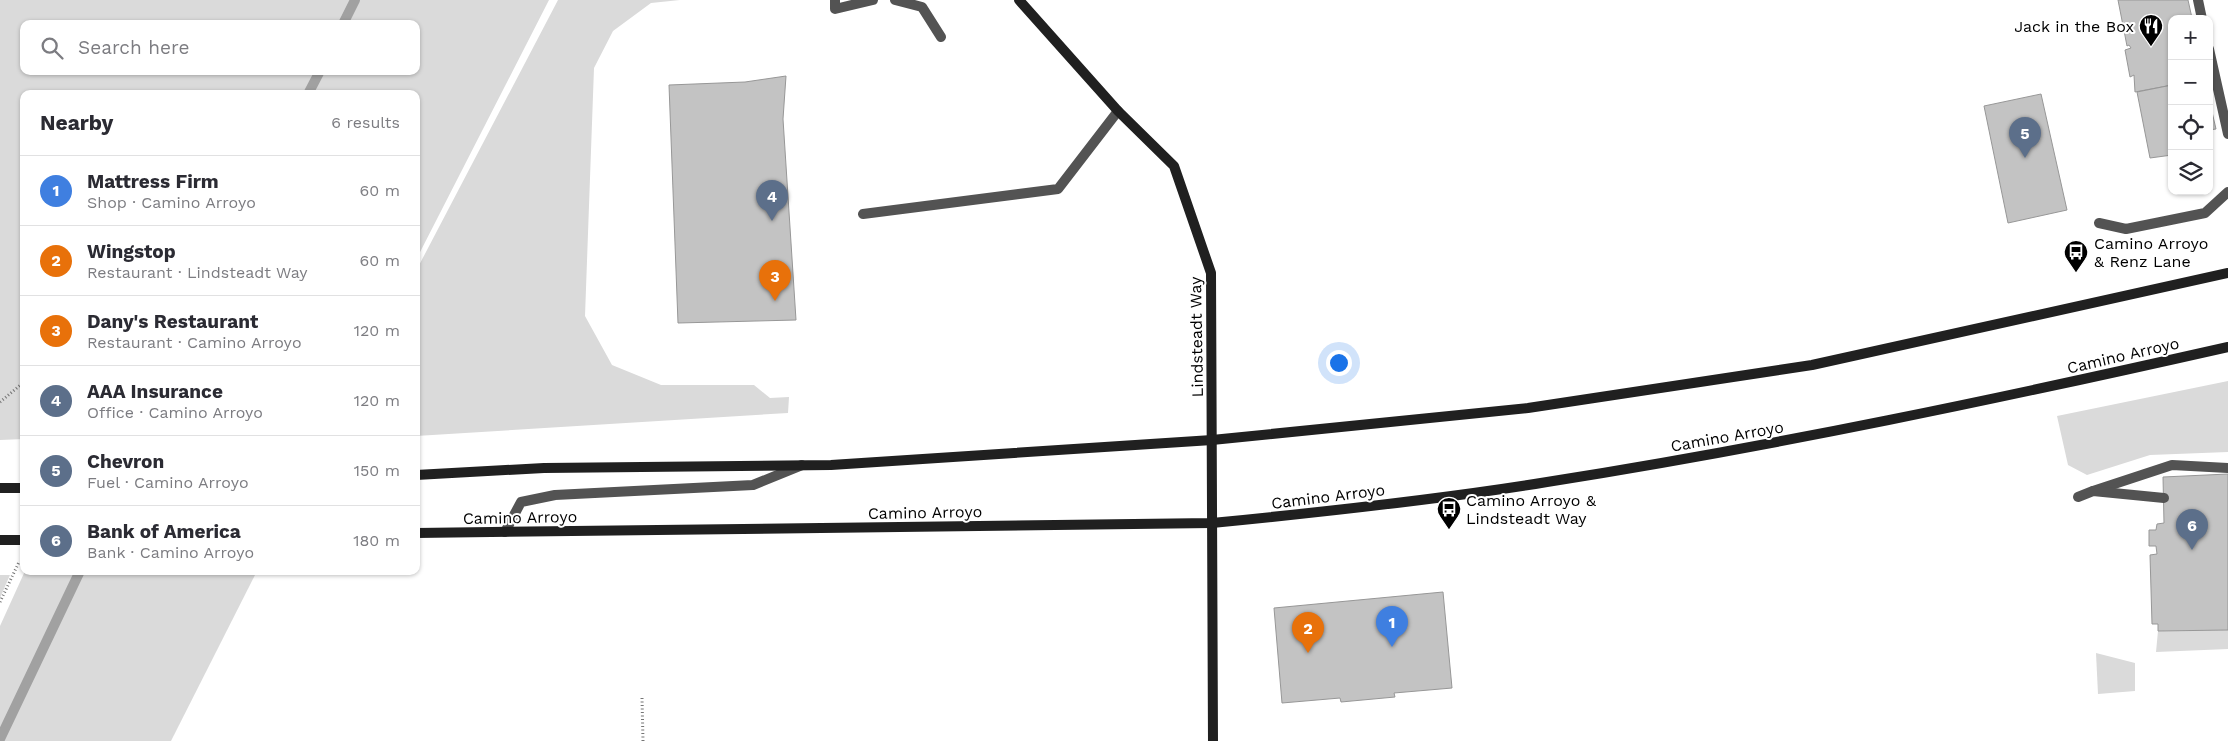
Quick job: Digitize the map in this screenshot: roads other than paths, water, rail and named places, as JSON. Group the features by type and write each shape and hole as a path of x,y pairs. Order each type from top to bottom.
{"street":[{"name":"Lindsteadt Way","path":"1019,0 1118,111 1174,166 1211,273 1213,741"},
{"path":"420,474 544,468 831,465 1212,440 1528,408 1812,365 2228,273"},
{"name":"Camino Arroyo","path":"420,533 1212,523 1320,513 1545,483 1731,450 2080,380 2228,347"},
{"path":"0,488 20,488"},
{"path":"0,540 20,540"}],"lane":[{"path":"835,0 835,9 873,0"},
{"path":"895,0 922,6 941,38"},
{"path":"2198,0 2201,15"},
{"path":"2211,60 2228,134"},
{"path":"863,214 1058,190 1118,111"},
{"path":"2099,223 2126,229 2205,213 2228,192"},
{"path":"505,532 521,502 554,495 753,485 803,465"},
{"path":"2078,497 2172,465 2228,468"},
{"path":"2093,491 2164,498"}],"waterway":[{"path":"345,20 355,0"},
{"path":"310,90 318,75"},
{"path":"0,739 78,575"}],"place":[{"name":"Jack in the Box","path":"2151,47"},
{"name":"Chevron","path":"2025,158"},
{"name":"AAA Insurance","path":"772,221"},
{"name":"Camino Arroyo & Renz Lane","path":"2076,273"},
{"name":"Dany's Restaurant","path":"775,301"},
{"name":"Camino Arroyo & Lindsteadt Way","path":"1449,530"},
{"name":"Bank of America","path":"2192,550"},
{"name":"Mattress Firm","path":"1392,647"},
{"name":"Wingstop","path":"1308,653"}]}
